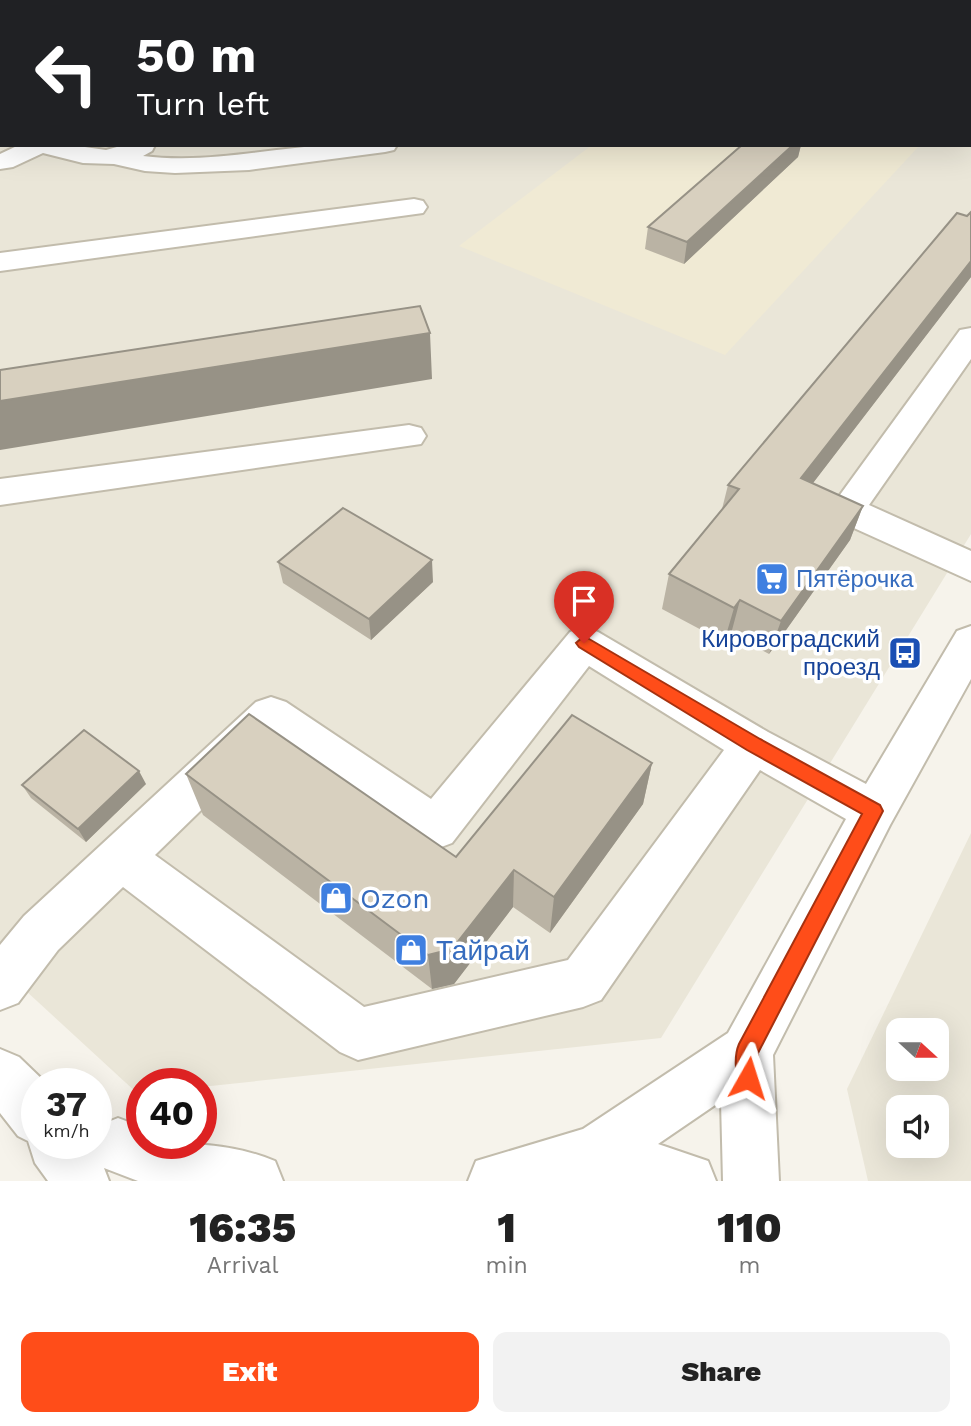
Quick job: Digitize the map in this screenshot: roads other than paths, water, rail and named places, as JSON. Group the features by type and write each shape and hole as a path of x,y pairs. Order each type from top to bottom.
{"street":[{"path":"4,162 34,147"},
{"path":"50,147 76,155 121,158 139,165 198,165 366,147"},
{"path":"121,158 140,147"},
{"path":"0,262 414,207"},
{"path":"971,337 848,510 971,567"},
{"path":"0,492 409,436"},
{"path":"496,1181 596,1153 747,1052 874,811 971,642"},
{"path":"0,985 41,933 271,715 436,828 584,643 753,745 874,811"},
{"path":"120,857 358,1034 583,982 753,745"},
{"path":"747,1052 751,1181"},
{"path":"596,1153 688,1181"},
{"path":"112,1161 173,1166 255,1181"}],"place":[{"name":"Пятёрочка","path":"772,579"},
{"name":"Кировоградский проезд","path":"905,653"},
{"name":"Ozon","path":"336,898"},
{"name":"Тайрай","path":"411,950"}]}
